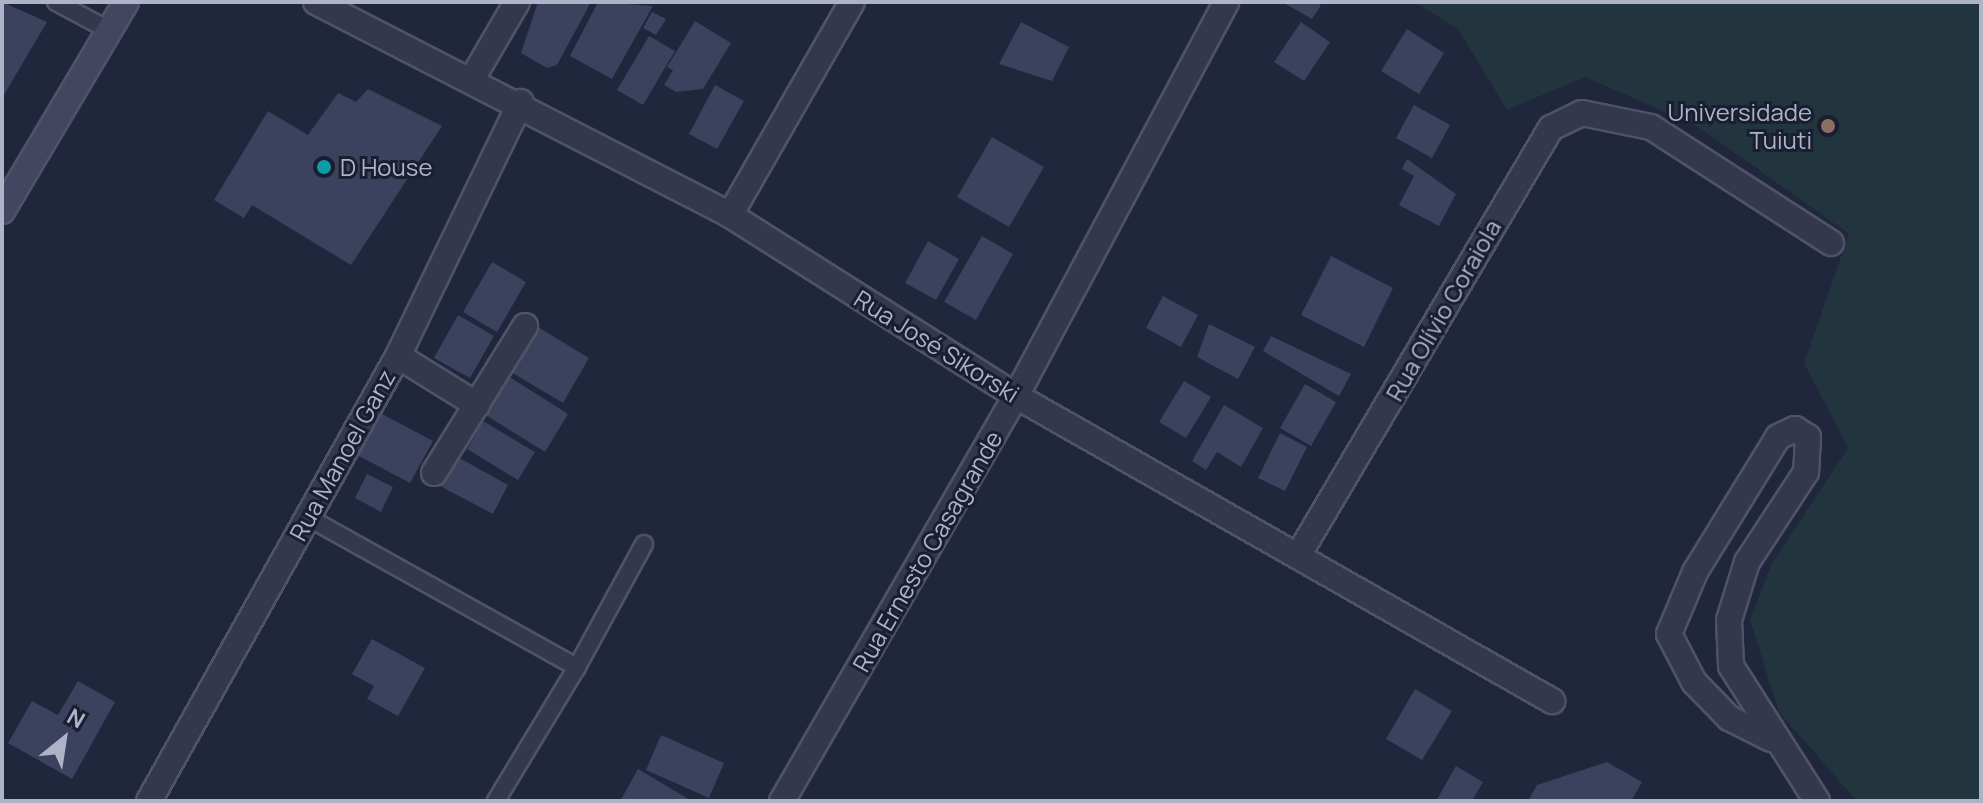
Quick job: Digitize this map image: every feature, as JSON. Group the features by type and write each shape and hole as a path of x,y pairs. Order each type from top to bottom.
{"street":[{"path":"2,211 105,28 126,2"},
{"name":"Rua José Sikorski","path":"316,2 410,55 521,102 730,215 1016,396 1299,554 1552,701"},
{"path":"472,79 517,2"},
{"path":"730,215 852,2"},
{"name":"Rua Ernesto Casagrande","path":"782,801 1016,396 1226,2"},
{"name":"Rua Manoel Ganz","path":"149,801 398,356 521,102"},
{"name":"Rua Olívio Coraiola","path":"1299,554 1470,269 1527,158 1551,128 1582,113 1651,127 1831,243"},
{"path":"434,473 525,326"},
{"path":"398,356 477,405"},
{"path":"1771,739 1729,718 1694,682 1669,634 1719,531 1778,437 1795,429 1808,437 1806,472 1747,562 1729,620 1731,666 1771,739 1817,801"}],"lane":[{"path":"56,2 105,28"},
{"path":"307,517 577,667"},
{"path":"496,801 577,667 644,544"}],"shaded area":[{"path":"1414,2 1981,2 1981,801 1857,801 1779,712 1750,620 1772,563 1848,448 1804,363 1849,234 1697,126 1585,77 1507,110 1458,29"}],"building":[{"path":"2,2 47,22 2,98"},
{"path":"538,2 591,2 557,65 547,68 521,53"},
{"path":"598,2 653,6 612,79 570,56"},
{"path":"1282,2 1316,2 1321,5 1312,19"},
{"path":"652,12 666,19 656,35 643,28"},
{"path":"695,21 731,43 703,89 676,92 664,85 673,70 667,67"},
{"path":"1021,22 1069,47 1052,81 999,64"},
{"path":"1301,22 1330,42 1304,81 1274,62"},
{"path":"1407,29 1444,53 1419,94 1381,71"},
{"path":"649,36 675,51 643,105 617,90"},
{"path":"715,85 744,101 717,149 689,134"},
{"name":"D House","path":"368,89 442,126 351,265 252,205 244,218 214,200 268,111 308,135 338,93 356,102"},
{"path":"1414,105 1450,125 1432,158 1396,138"},
{"path":"992,137 1044,167 1009,227 957,197"},
{"path":"1407,159 1456,194 1439,226 1399,205 1414,176 1402,169"},
{"path":"982,236 1013,254 976,320 944,302"},
{"path":"928,241 959,259 936,300 905,283"},
{"path":"1331,256 1393,288 1364,347 1301,315"},
{"path":"492,262 526,282 497,332 463,312"},
{"path":"1163,296 1198,315 1181,347 1146,328"},
{"path":"458,315 494,336 470,378 434,358"},
{"path":"1209,324 1255,347 1238,379 1197,357"},
{"path":"538,327 589,358 563,403 511,372"},
{"path":"1271,336 1351,374 1339,396 1263,351"},
{"path":"508,376 568,414 545,452 484,414"},
{"path":"1184,381 1211,397 1186,438 1159,422"},
{"path":"1305,384 1336,402 1311,446 1280,428"},
{"path":"1224,405 1263,428 1241,467 1217,452 1206,470 1192,461"},
{"path":"380,413 433,441 410,483 357,455"},
{"path":"483,421 535,452 518,480 467,449"},
{"path":"1280,433 1307,447 1285,491 1258,478"},
{"path":"454,455 508,485 493,514 438,485"},
{"path":"367,474 393,487 381,512 355,498"},
{"path":"372,639 425,668 398,716 367,699 374,686 352,674"},
{"path":"78,681 115,702 72,779 8,743 32,701 58,715"},
{"path":"1415,689 1452,711 1422,760 1386,739"},
{"path":"661,735 724,763 709,798 646,770"},
{"path":"1607,762 1642,782 1631,801 1528,801 1537,785"},
{"path":"1456,766 1483,782 1472,801 1436,801"},
{"path":"638,769 692,801 620,801"}],"place":[{"name":"Universidade Tuiuti","path":"1828,126"},
{"name":"D House","path":"324,167"}]}
